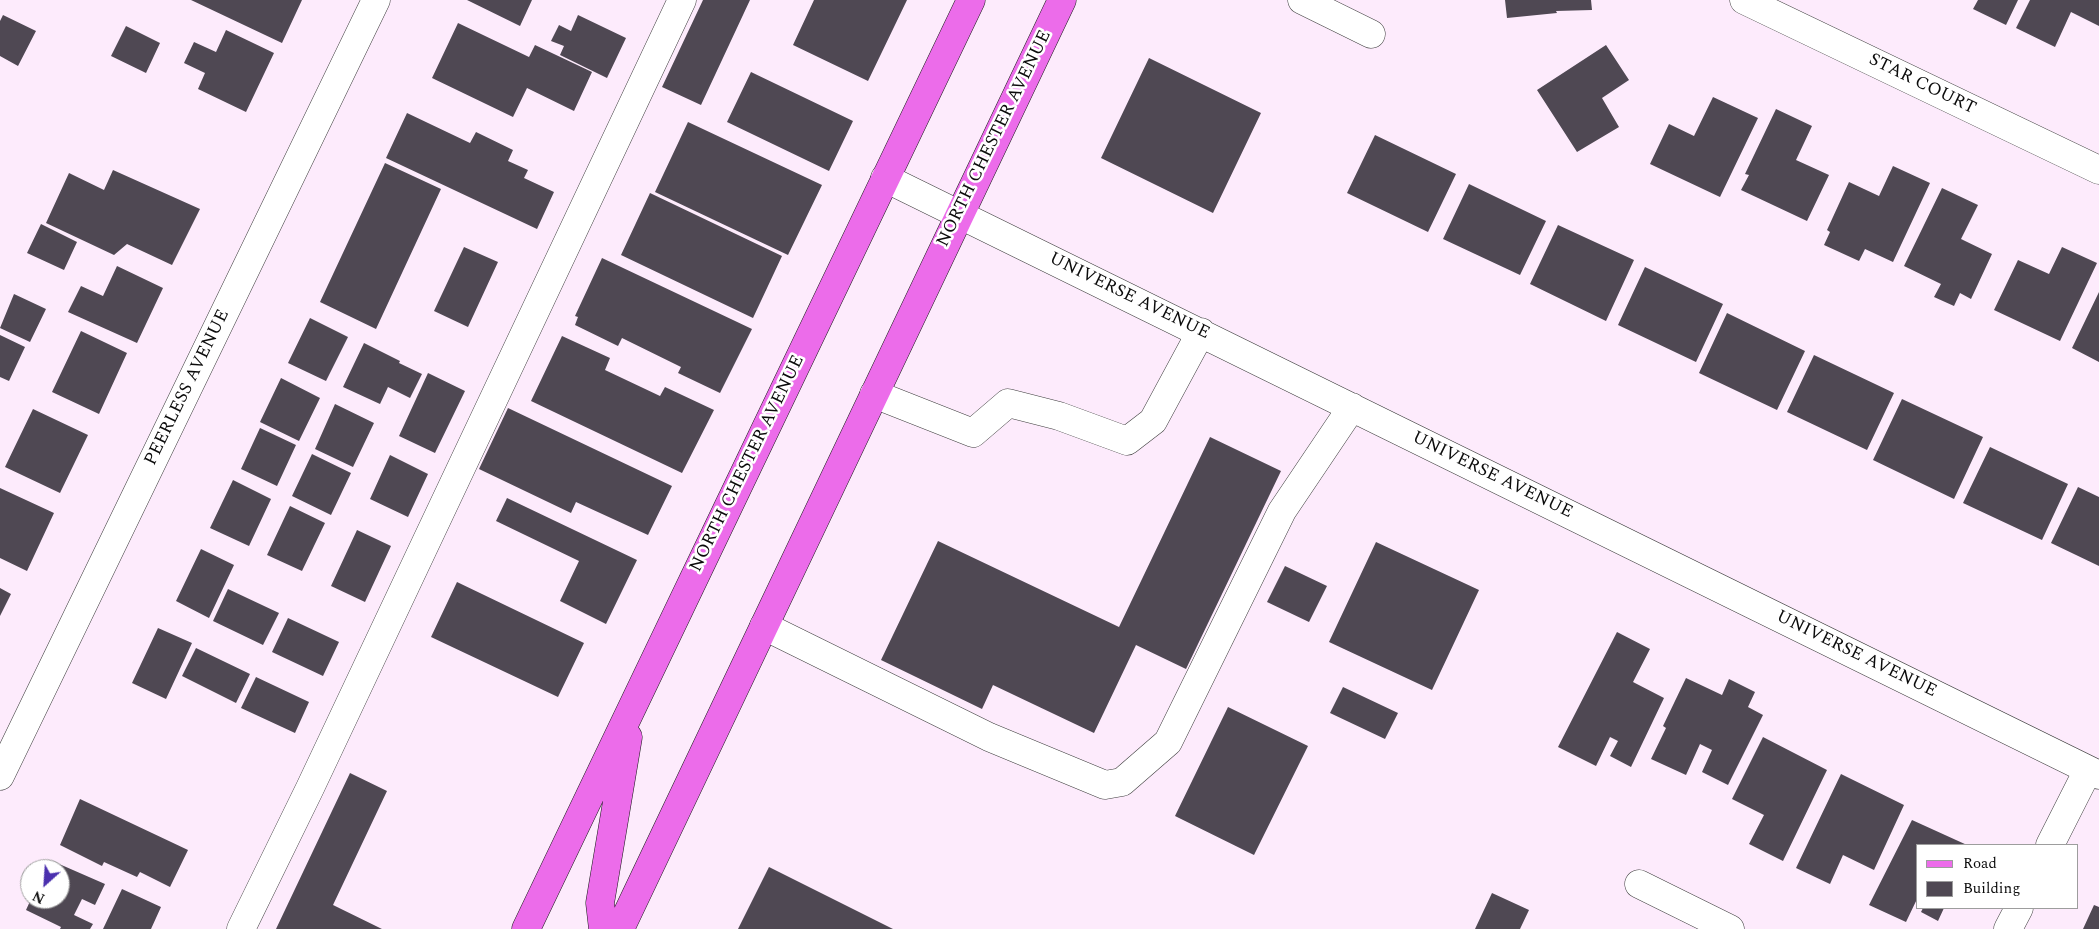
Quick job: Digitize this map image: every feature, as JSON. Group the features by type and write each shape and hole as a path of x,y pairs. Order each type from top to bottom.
{"main road":[{"name":"NORTH CHESTER AVENUE","path":"526,929 971,0"},
{"name":"NORTH CHESTER AVENUE","path":"620,929 1062,0"},
{"path":"603,929 600,903 633,706"}],"street":[{"name":"PEERLESS AVENUE","path":"0,776 376,0"},
{"path":"241,929 310,788 682,0"},
{"path":"1302,0 1371,34"},
{"name":"STAR COURT","path":"1744,0 2099,170"},
{"name":"UNIVERSE AVENUE","path":"886,178 2093,773"},
{"path":"874,394 973,433 1008,403 1059,416 1127,441 1152,421 1201,332"},
{"path":"764,626 989,737 1105,785 1122,782 1168,742 1282,511 1352,407"},
{"path":"2051,844 2093,773"},
{"path":"1639,884 1730,929"},
{"path":"2008,929 2018,909"}],"building":[{"path":"191,0 302,0 282,43"},
{"path":"467,0 532,0 520,26"},
{"path":"703,0 750,0 701,105 662,87"},
{"path":"814,0 907,0 868,81 793,45"},
{"path":"1505,0 1591,0 1592,10 1556,11 1557,13 1507,18"},
{"path":"1978,0 2018,0 2006,25 1973,9"},
{"path":"2030,0 2099,0 2099,26 2071,12 2055,47 2016,28"},
{"path":"3,15 36,31 18,66 0,56 0,21"},
{"path":"578,15 626,38 607,78 560,55 564,46 551,41 559,25 571,31"},
{"path":"458,23 529,57 535,45 592,72 574,111 527,88 513,117 432,78"},
{"path":"126,26 160,43 146,73 111,56"},
{"path":"226,30 274,53 246,112 198,89 205,73 184,63 194,42 216,52"},
{"path":"1606,45 1629,80 1602,98 1619,127 1577,152 1537,90"},
{"path":"1149,58 1261,113 1213,213 1101,158"},
{"path":"751,72 853,121 829,171 727,122"},
{"path":"1713,97 1758,118 1720,197 1650,164 1669,124 1694,136"},
{"path":"1776,109 1812,126 1796,160 1829,175 1807,221 1741,190 1749,175 1745,174"},
{"path":"407,113 470,143 476,132 513,150 508,161 528,170 524,178 554,192 537,229 386,158"},
{"path":"688,122 822,185 788,255 655,192"},
{"path":"1375,135 1456,174 1428,232 1347,193"},
{"path":"385,163 441,189 376,329 320,302"},
{"path":"1893,166 1930,183 1893,262 1865,249 1859,261 1824,245 1830,232 1827,230 1849,182 1879,196"},
{"path":"113,170 200,209 172,265 127,244 114,255 46,223 69,173 104,190"},
{"path":"1469,184 1546,221 1520,275 1443,239"},
{"path":"1942,188 1978,205 1961,239 1992,254 1971,299 1960,293 1954,306 1934,297 1941,284 1904,266"},
{"path":"650,193 782,256 753,318 621,255"},
{"path":"41,224 77,242 64,270 27,253"},
{"path":"1558,225 1634,260 1606,321 1530,284"},
{"path":"464,247 498,262 468,327 434,311"},
{"path":"2062,247 2097,263 2060,341 1994,310 2018,260 2049,274"},
{"path":"602,258 752,329 720,393 678,373 681,367 622,338 618,346 575,325 578,317 575,316"},
{"path":"117,266 163,288 137,343 68,312 81,286 103,296"},
{"path":"1645,267 1723,304 1696,362 1618,325"},
{"path":"2099,292 2099,362 2072,348"},
{"path":"14,294 46,309 30,342 0,328"},
{"path":"1727,313 1805,351 1777,410 1699,373"},
{"path":"310,318 348,337 326,381 288,363"},
{"path":"81,331 127,353 99,414 52,392"},
{"path":"0,335 25,347 9,381 0,377"},
{"path":"562,336 610,358 605,370 660,396 665,387 714,410 682,473 531,401"},
{"path":"364,343 422,374 410,398 388,387 380,404 343,387"},
{"path":"1814,355 1894,393 1867,450 1787,412"},
{"path":"428,373 465,391 435,453 399,436"},
{"path":"281,378 320,398 299,441 260,422"},
{"path":"1902,399 1983,437 1954,499 1873,460"},
{"path":"335,404 374,423 353,467 315,449"},
{"path":"508,408 672,486 648,535 576,502 571,513 479,469"},
{"path":"33,409 88,435 60,493 5,467"},
{"path":"260,428 296,445 277,486 241,469"},
{"path":"1210,437 1281,471 1186,669 1136,645 1094,733 993,685 982,709 881,660 938,541 1119,627"},
{"path":"1990,447 2068,484 2042,540 1963,503"},
{"path":"312,454 351,473 331,515 292,496"},
{"path":"390,455 428,474 408,517 370,499"},
{"path":"233,480 271,499 249,546 210,528"},
{"path":"2078,487 2099,497 2099,566 2051,543"},
{"path":"0,488 54,513 27,571 0,558"},
{"path":"507,498 637,560 606,624 560,601 579,561 496,521"},
{"path":"290,506 325,523 302,571 267,555"},
{"path":"357,530 391,546 365,602 331,586"},
{"path":"1376,542 1479,590 1432,690 1329,642"},
{"path":"201,549 234,565 209,618 176,601"},
{"path":"1285,566 1327,586 1309,622 1267,602"},
{"path":"457,582 584,643 558,697 431,637"},
{"path":"0,588 11,594 0,616"},
{"path":"228,589 279,613 263,645 213,621"},
{"path":"288,618 339,642 323,676 272,652"},
{"path":"158,628 192,643 166,699 132,683"},
{"path":"1617,632 1650,649 1633,682 1664,698 1631,767 1610,756 1618,741 1610,737 1596,766 1558,747"},
{"path":"196,648 250,674 236,703 182,676"},
{"path":"256,677 309,702 295,733 241,708"},
{"path":"1686,678 1722,695 1729,679 1755,692 1748,707 1763,715 1728,785 1702,772 1712,750 1700,744 1686,775 1651,759 1666,728 1663,726"},
{"path":"1343,687 1398,713 1385,739 1330,713"},
{"path":"1228,707 1308,746 1254,855 1175,816"},
{"path":"1763,737 1827,770 1783,861 1749,844 1764,815 1732,799"},
{"path":"350,773 387,791 333,905 382,929 276,929"},
{"path":"1841,774 1904,805 1874,870 1843,855 1830,884 1796,868"},
{"path":"80,799 188,850 170,887 140,872 137,877 104,862 102,866 60,845"},
{"path":"1912,820 1965,844 1916,844 1916,901 1906,922 1869,905"},
{"path":"769,867 893,929 738,929"},
{"path":"70,869 105,884 95,905 82,899 74,915 93,924 90,929 60,929 61,927 26,910 70,909"},
{"path":"122,889 161,907 151,929 103,929"},
{"path":"1492,893 1529,910 1520,929 1475,929"},
{"path":"2094,905 2099,907 2099,929 2083,929"},
{"path":"1922,909 1944,909 1938,921 1921,912"}]}
